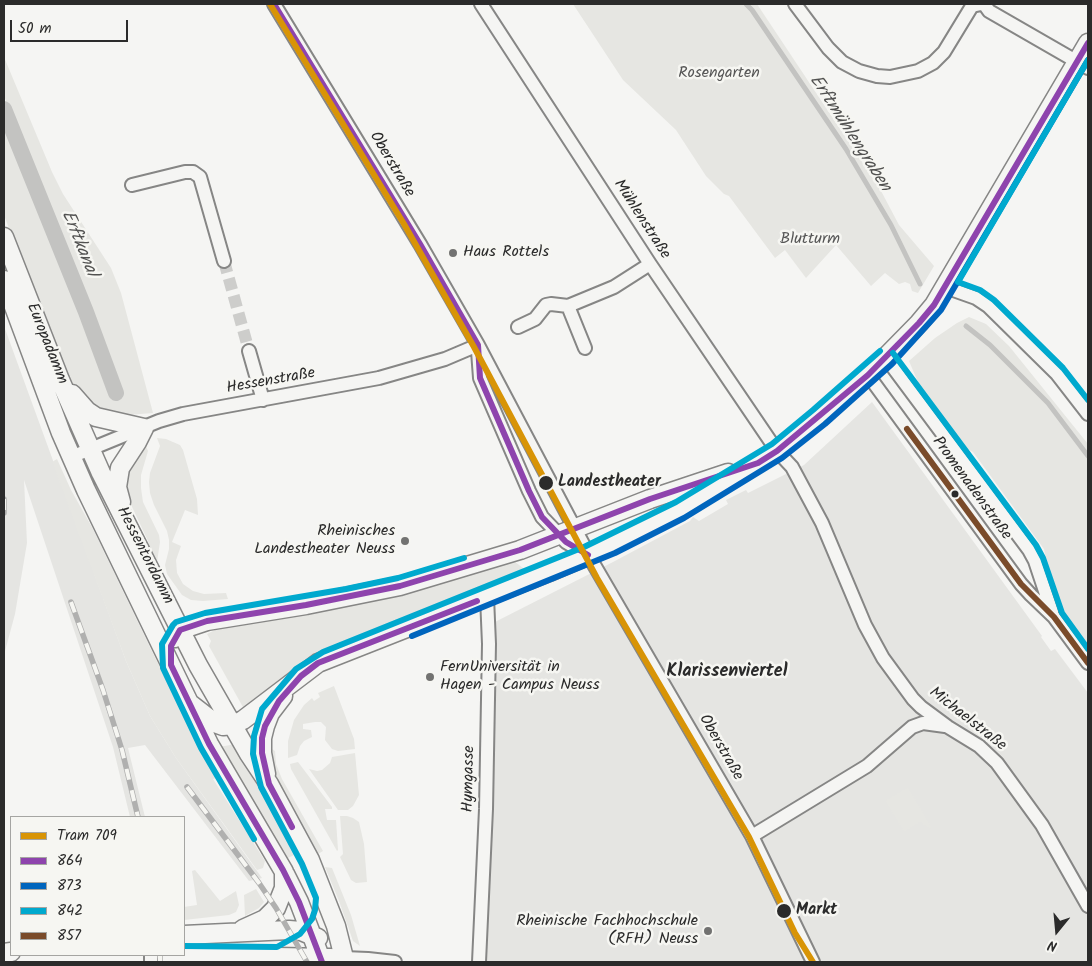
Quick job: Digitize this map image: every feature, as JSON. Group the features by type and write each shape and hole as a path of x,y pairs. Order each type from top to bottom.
{"main road":[{"path":"188,702 214,723 223,726 232,725 243,720 301,676 326,660 588,555 680,510 777,451 868,375 934,305 1083,65 1088,43"},
{"name":"Europadamm","path":"4,237 60,380 90,449"},
{"name":"Europadamm","path":"4,280 71,457"},
{"path":"60,380 82,406 96,417 144,428 120,468 117,487 121,500 122,514"},
{"name":"Hessentordamm","path":"90,449 180,630 232,725 269,784 310,860 325,897 345,960"},
{"name":"Hessentordamm","path":"71,457 188,702 230,781 284,872 312,934 321,960"},
{"path":"170,665 171,646 180,630 207,621 306,606 400,586 520,550 650,499 758,463"},
{"path":"269,784 262,753 262,738 265,726 279,701 301,676"},
{"path":"237,932 264,919 276,908 284,888 284,872"},
{"path":"279,956 299,946 312,934 320,923 324,912 325,897"},
{"path":"185,935 289,930 312,934 324,941 345,960"},
{"path":"185,955 279,956 345,960"}],"street":[{"name":"Oberstraße","path":"274,4 420,244 478,345 566,532"},
{"name":"Mühlenstraße","path":"481,4 650,264 777,451"},
{"path":"795,4 828,48 842,62 859,71 877,76 890,77 918,71 933,63 944,52 972,6 983,4 989,11 1083,65"},
{"path":"132,185 185,172 193,172 200,178 224,261"},
{"path":"518,327 535,319 546,305 568,306 614,287 650,264"},
{"path":"945,287 976,298 988,306 1057,374 1088,414"},
{"path":"568,306 585,348"},
{"name":"Oberstraße","path":"478,345 480,378 542,517 566,532 588,555 752,836 813,962"},
{"name":"Hessenstraße","path":"71,457 183,414 379,378 446,359 478,345"},
{"path":"249,351 263,400"},
{"name":"Promenadenstraße","path":"886,358 1029,550 1035,561 1054,617"},
{"name":"Promenadenstraße","path":"868,375 1021,584 1054,617 1088,663"},
{"name":"Michaelstraße","path":"777,451 792,467 822,523 874,643 913,699 948,727 979,746 997,763 1034,813 1088,906"},
{"name":"Hymgasse","path":"479,962 486,809 489,644 487,597"},
{"path":"912,727 916,711 913,699"},
{"path":"752,836 867,766 912,727 923,723 948,727"},
{"path":"345,960 368,959 395,962"}],"shaded area":[{"path":"4,326 126,661 150,716 176,758 262,878 249,881 145,745 128,748 145,816 130,816 113,747 24,480 27,543 15,614 4,655"},
{"path":"872,402 1051,651 1055,649 1088,693 1088,962 479,962 491,624 613,562 690,521 693,517 699,521 728,504 726,500 746,490 748,493 804,465"}],"green space":[{"name":"Rosengarten","path":"573,4 757,4 880,189 899,225 934,266 918,293 912,291 910,284 905,282 899,284 885,273 871,286 836,245 806,278 785,250 775,258 729,196 724,194 706,176 676,130 623,80"},
{"path":"4,57 63,194 111,268 121,293 153,413 127,415 111,413 96,407 83,398 70,379 26,274 4,215 4,124 82,313 111,394 120,392 90,309 4,96"},
{"path":"969,317 986,324 1009,346 1088,444 1088,647 1061,611 1053,592 1044,549 973,452 958,444 926,401 909,361 935,338"},
{"path":"157,438 166,439 180,445 197,499 198,515 185,510 172,542 181,546 176,560 177,573 183,584 193,591 204,594 226,593 228,599 191,600 182,595 167,574 165,565 169,540 167,531 154,505 149,482 150,473 160,446"},
{"path":"146,446 148,451 141,475 143,502 159,535 160,542 157,562 153,564 148,541 126,494 126,480 131,468 141,447"},
{"path":"57,459 216,778 213,779 265,861 263,868 257,870 176,758 150,716 126,661 52,462"},
{"path":"514,561 528,572 414,615 368,637 244,709 209,646 211,641 207,634 219,628 307,614 411,591"},
{"path":"334,686 354,739 355,749 338,751 332,749 325,740 326,727 321,722 315,722 303,724 303,729 311,730 312,737 304,741 297,755 288,758 288,741 294,720 304,705 312,698 314,701 320,697 318,693"},
{"path":"237,744 276,813 296,854 286,859 218,747"},
{"path":"269,747 275,751 276,764 282,779 323,851 318,854 277,781 273,772"},
{"path":"355,753 359,795 353,806 348,810 338,810 309,769 322,770 330,763 332,757"},
{"path":"298,762 332,807 332,809 325,809 327,820 336,820 337,851 291,769 290,764"},
{"path":"908,787 931,826 930,829 920,822 904,832 885,801"},
{"path":"340,816 347,816 359,822 364,844 367,882 356,883 351,880 340,857 343,854"},
{"path":"325,867 332,868 351,915 360,946 353,941"},
{"path":"195,870 220,901 236,891 239,905 236,912 229,915 185,920 185,907 197,905 192,871"},
{"path":"256,889 264,902 259,908 245,916 244,895"}],"waterway":[{"name":"Erftmühlengraben","path":"746,4 752,10 846,149 891,225 920,284"},
{"name":"Erftkanal","path":"4,109 86,312 116,393"},
{"name":"Erftmühlengraben","path":"966,326 990,345 1048,403 1088,456"}],"tunnel":[{"path":"224,261 249,351"}],"railway":[{"path":"4,499 4,513"},
{"path":"71,602 103,690 122,750 138,816"},
{"path":"187,787 259,883 276,908 307,962"},
{"path":"160,956 160,962"}],"tram line":[{"name":"709","path":"270,4 404,224 474,347 597,578 749,837 795,933 813,962"}],"transit line":[{"name":"864","path":"274,4 420,244 478,345 480,378 542,517 566,542 588,555"},
{"name":"864","path":"322,962 299,902 283,870 209,744 171,665 171,646 180,630 207,621 306,605 400,586 520,550 650,499 758,463 777,451 868,375 934,305 1088,43"},
{"name":"873","path":"412,636 615,553 684,518 782,458 825,424 892,364 941,310 1088,60"},
{"name":"842","path":"1088,60 958,282 980,290 994,300 1063,368 1088,400"},
{"name":"842","path":"185,946 277,947 300,934 312,919 316,898 302,864 261,787 253,754 254,736 262,709 296,669 323,652 584,547 676,502 772,444 880,351"},
{"name":"842","path":"893,353 1036,545 1043,558 1062,613 1088,649"},
{"name":"857","path":"907,429 1021,584 1054,617 1088,663"},
{"name":"842","path":"254,839 201,748 163,668 162,644 173,625 176,622 205,613 346,589 398,578 464,558"},
{"name":"864","path":"292,827 269,784 262,753 262,738 265,726 279,701 301,676 318,663 477,601"}],"place":[{"name":"Haus Rottels","path":"453,253"},
{"name":"Landestheater","path":"546,483"},
{"name":"Rheinisches Landestheater Neuss","path":"405,541"},
{"name":"FernUniversität in Hagen - Campus Neuss","path":"430,677"},
{"name":"Markt","path":"784,911"},
{"name":"Rheinische Fachhochschule (RFH) Neuss","path":"708,931"}],"district":[{"name":"Klarissenviertel","path":"727,673"}],"park label":[{"name":"Blutturm","path":"810,240"}]}
